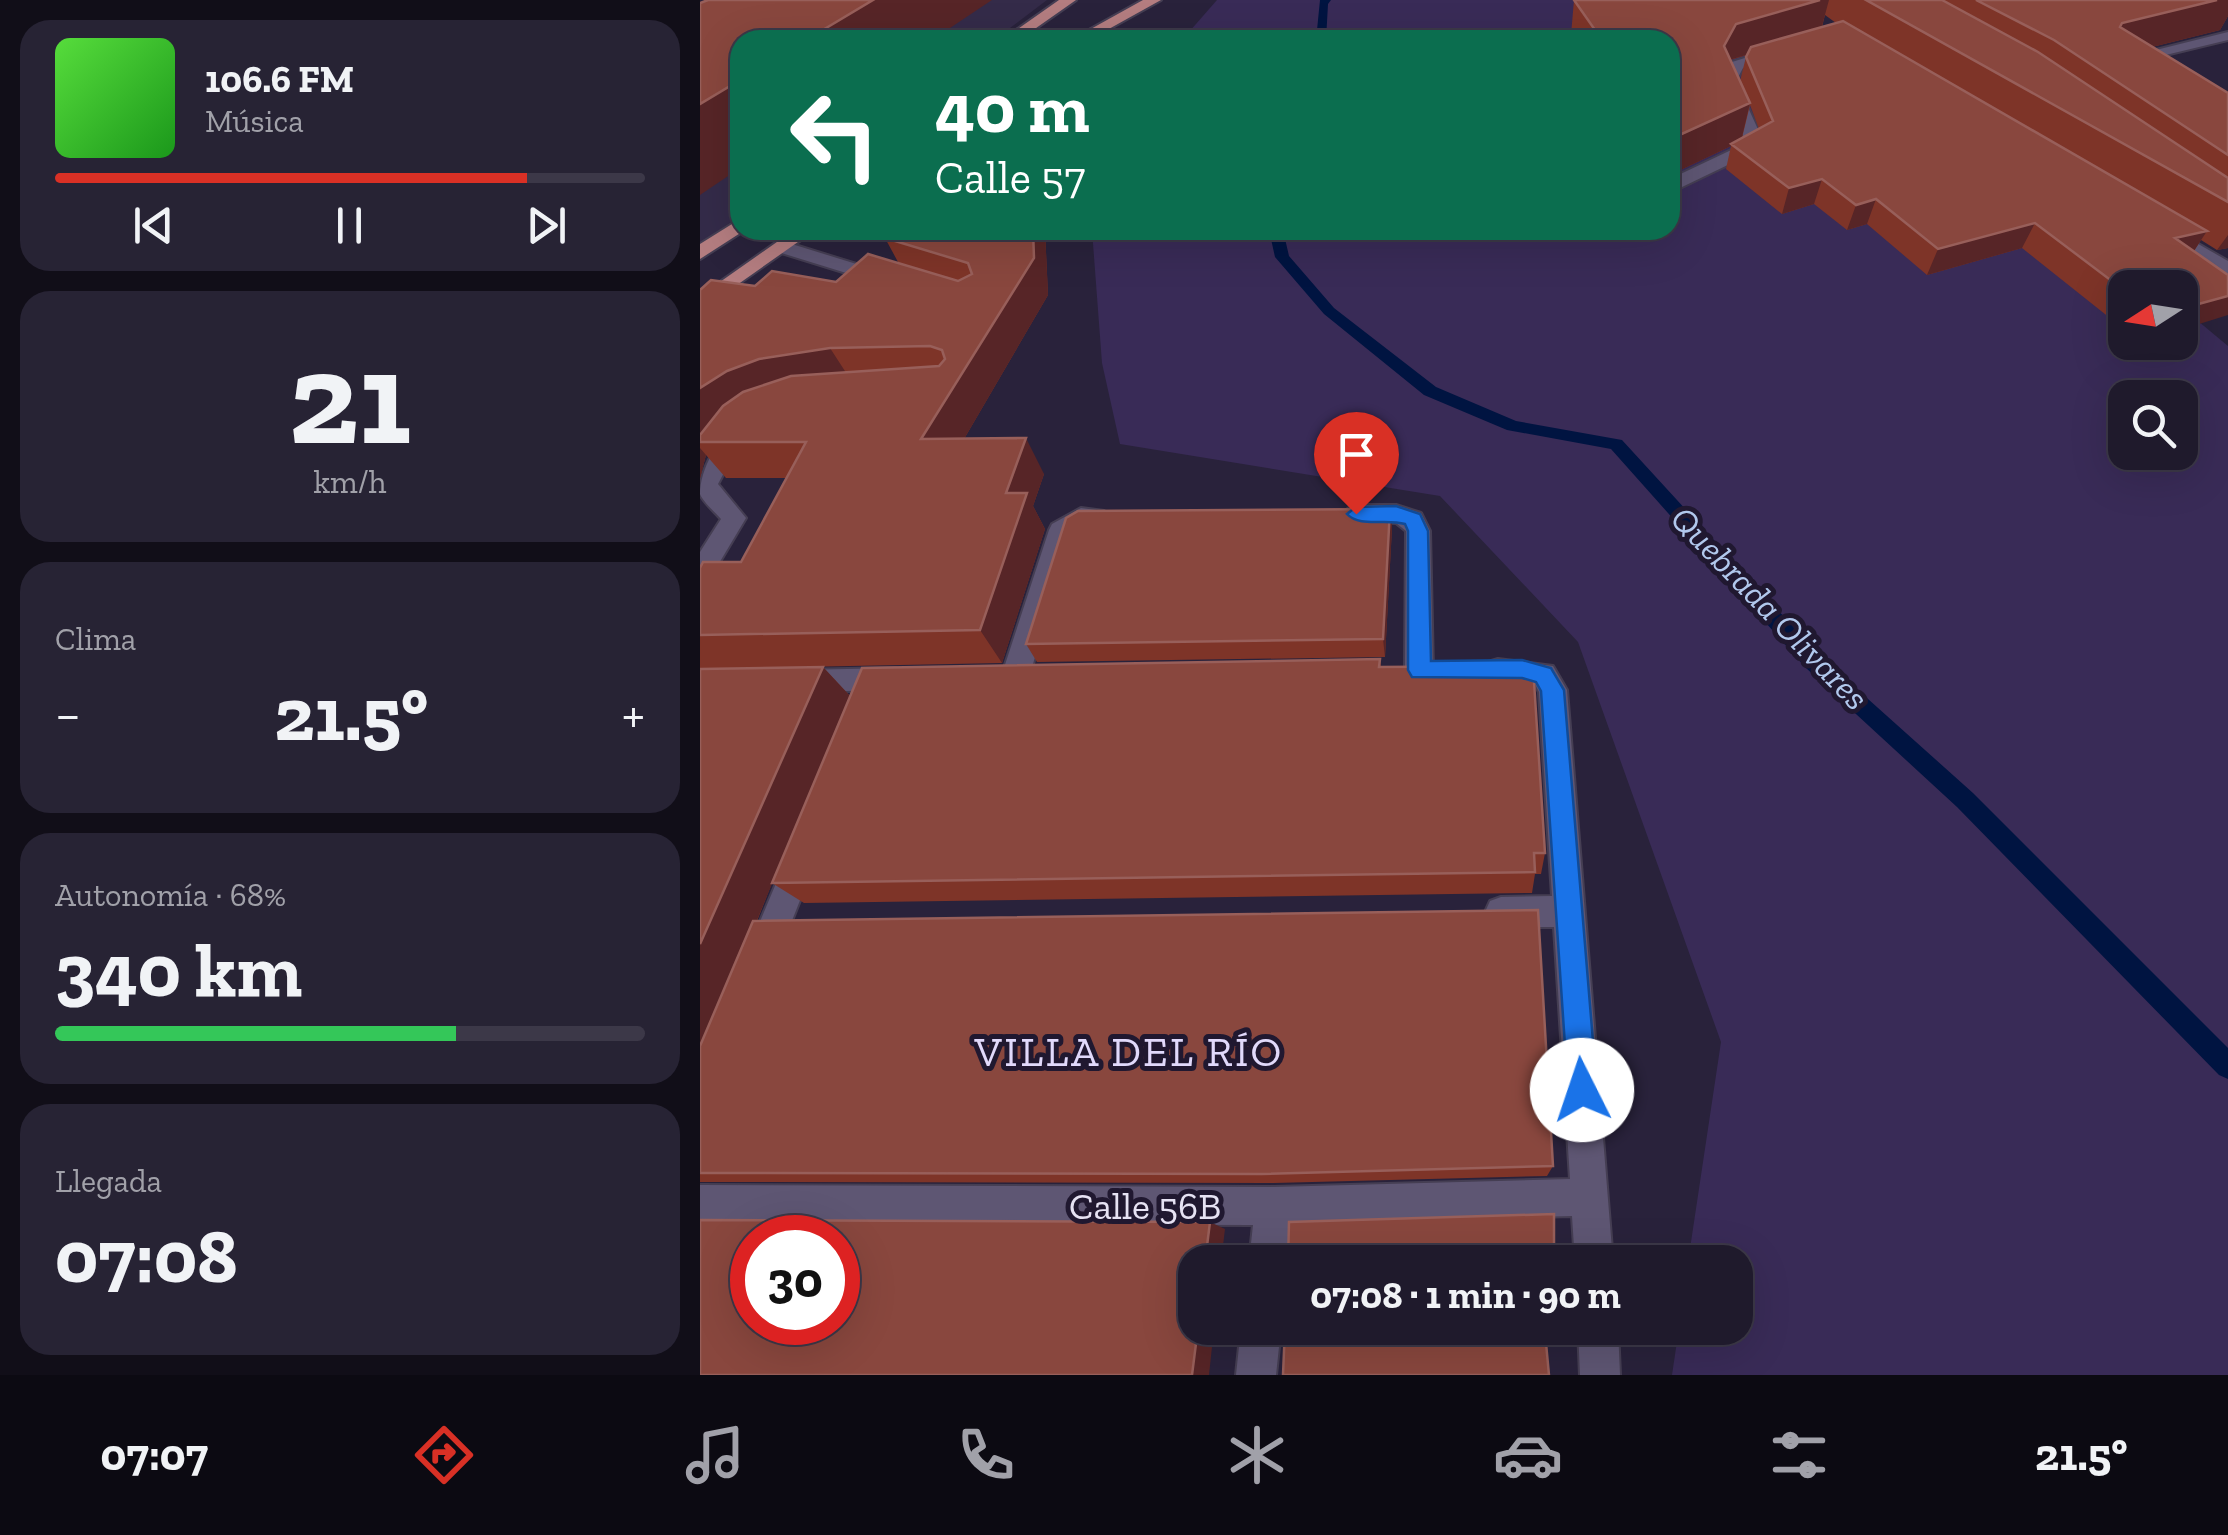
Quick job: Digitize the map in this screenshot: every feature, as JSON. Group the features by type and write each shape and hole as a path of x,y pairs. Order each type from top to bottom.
{"main road":[{"path":"1021,30 1059,0"},
{"path":"1023,30 1069,0"},
{"path":"1090,30 1130,0"},
{"path":"1096,30 1154,0"},
{"path":"700,253 730,233"},
{"path":"700,305 792,240"}],"street":[{"path":"2130,74 2113,63 2228,36"},
{"path":"1680,181 1755,145 1751,128 1732,102 1728,80 1737,65 1790,49"},
{"path":"2143,218 2228,268"},
{"path":"782,247 906,286"},
{"path":"700,573 734,518 706,485 728,445 755,425"},
{"path":"1337,514 1396,514 1412,519 1418,531 1410,671 1522,669 1544,674 1552,690 1593,1245"},
{"path":"1015,677 1061,530 1081,517 1120,516"},
{"path":"778,681 915,678"},
{"path":"861,714 875,679"},
{"path":"748,991 811,836"},
{"path":"1470,912 1570,911"},
{"path":"775,923 814,922"},
{"name":"Calle 56B","path":"700,1204 1274,1206 1590,1197"},
{"path":"1270,1245 1274,1206"},
{"path":"1256,1375 1259,1345"},
{"path":"1599,1345 1600,1375"}],"shaded area":[{"path":"870,0 1047,0 1007,30 792,30"},
{"path":"1217,0 1770,0 2108,274 2108,360 2198,360 2198,321 2228,346 2228,1375 1672,1375 1676,1345 1753,1345 1753,1245 1691,1245 1721,1042 1578,642 1440,496 1120,444 1102,363 1093,240 1680,240 1680,30 1191,30"},
{"path":"730,51 730,223 700,243 700,60"}],"building":[{"path":"873,0 823,30 730,30 730,86 700,104 700,3"},
{"path":"1574,0 1820,0 1736,24 1724,46 1750,103 1680,135 1680,30 1595,30"},
{"path":"1866,0 1942,0 2038,52 2228,178 2228,202"},
{"path":"1976,0 2217,0 2122,23 2120,27 2228,93 2228,155 2054,40"},
{"path":"1843,21 2207,231 2175,238 2228,275 2228,296 2198,304 2198,270 2108,270 2108,278 2035,223 1938,249 1876,199 1856,205 1822,179 1789,188 1731,144 1773,121 1746,57 1751,47"},
{"path":"892,240 1033,240 1034,258 921,439 1026,438 1006,493 1027,493 980,630 700,635 703,562 741,562 806,442 700,442 700,435 723,406 743,392 791,376 939,366 945,359 942,350 930,346 830,348 759,359 727,371 700,388 700,290 711,280 755,286 772,271 836,282 868,254 958,281 972,274 968,263"},
{"path":"1390,509 1383,639 1026,644 1066,518 1078,511"},
{"path":"1380,659 1379,667 1533,666 1545,853 1534,853 1535,872 772,883 862,668"},
{"path":"823,667 700,944 700,669"},
{"path":"1538,910 1553,1166 1262,1174 700,1173 700,1046 753,921"},
{"path":"1554,1214 1554,1245 1288,1245 1289,1222"},
{"path":"700,1220 730,1220 730,1345 860,1345 860,1221 1210,1222 1207,1245 1178,1245 1178,1345 1196,1345 1192,1375 700,1375"},
{"path":"1284,1345 1546,1345 1549,1375 1283,1375"}],"waterway":[{"name":"Quebrada Olivares","path":"1322,30 1326,0"},
{"name":"Quebrada Olivares","path":"1278,240 1282,257 1329,311 1430,391 1513,426 1616,444 1813,662 1965,800 2228,1066"}],"district":[{"name":"VILLA DEL RÍO","path":"1129,1051"}],"route":[{"path":"1356,514 1396,514 1412,519 1418,531 1420,670 1522,669 1544,674 1552,690 1582,1090"}]}
